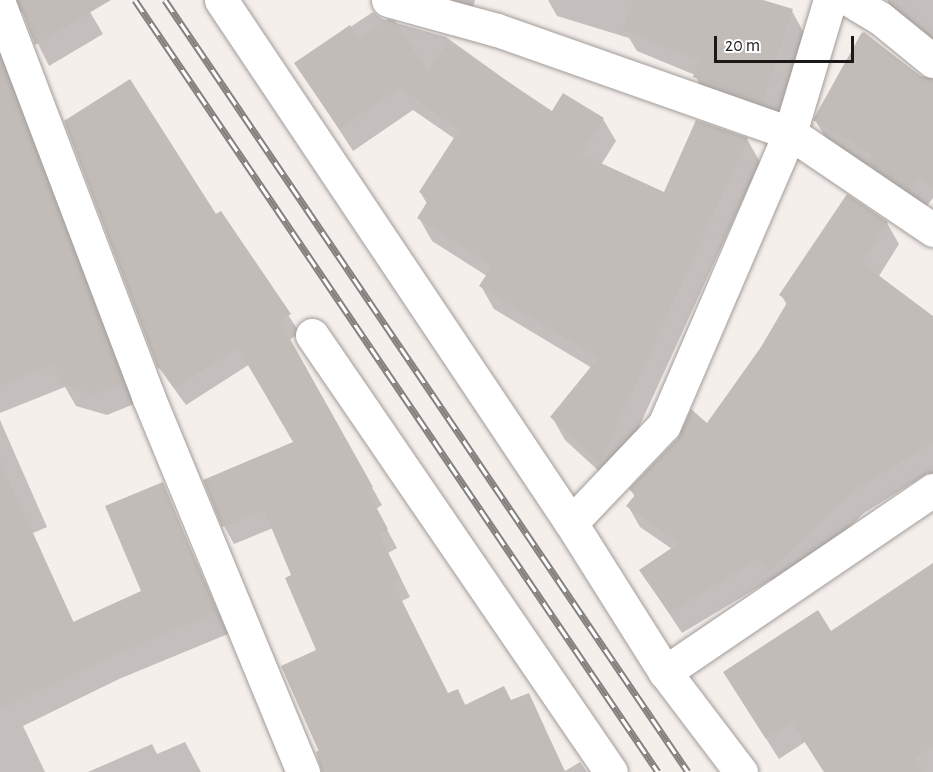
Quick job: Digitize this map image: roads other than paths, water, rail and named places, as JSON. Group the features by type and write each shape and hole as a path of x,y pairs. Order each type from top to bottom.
{"street":[{"path":"221,0 571,523 665,672 741,772"},
{"path":"388,0 497,30 790,133 933,230"},
{"path":"571,523 664,425 790,133 830,0"},
{"path":"850,0 880,18 933,61"},
{"path":"0,6 148,396 303,772"},
{"path":"312,335 611,772"},
{"path":"665,672 933,490"}],"railway":[{"path":"135,0 658,772"},
{"path":"165,0 688,772"}]}
